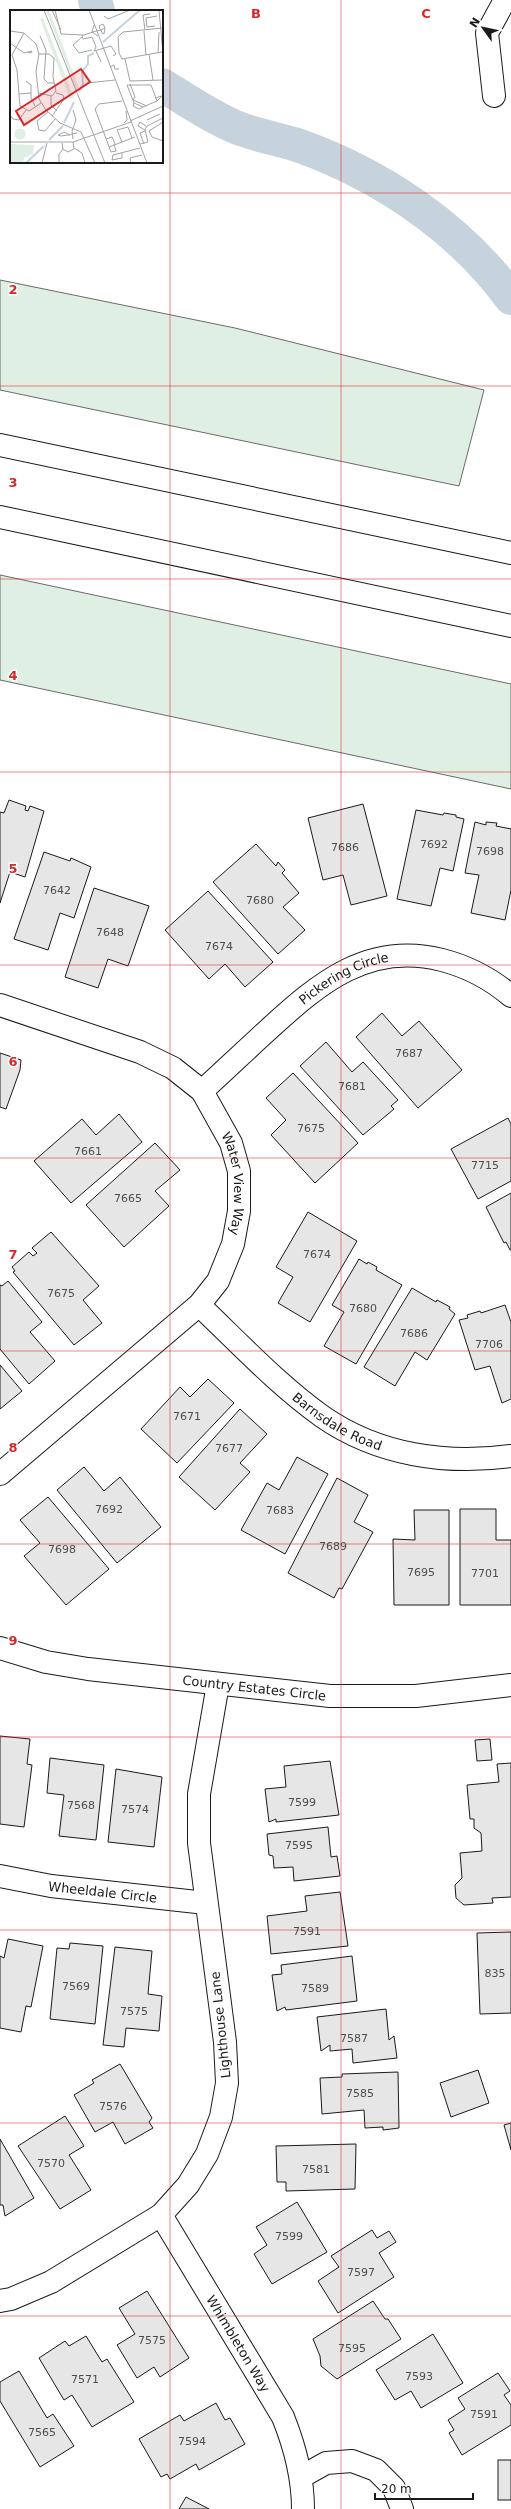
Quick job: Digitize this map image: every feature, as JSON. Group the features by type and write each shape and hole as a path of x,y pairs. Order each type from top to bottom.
{"main road":[{"path":"494,96 487,33 505,0"},
{"path":"0,445 511,553"},
{"path":"0,517 511,626"},
{"name":"Pickering Circle","path":"202,1091 301,999 329,979 358,965 388,956 423,955 463,966 494,982 511,996"},
{"name":"Water View Way","path":"0,1005 140,1052 172,1068 202,1091 231,1143 239,1171 240,1210 233,1244 218,1281 199,1306 0,1474"},
{"name":"Barnsdale Road","path":"199,1306 287,1387 323,1417 358,1437 398,1452 444,1460 488,1460 511,1456"},
{"name":"Country Estates Circle","path":"0,1648 46,1662 218,1684 330,1696 416,1696 511,1685"},
{"name":"Lighthouse Lane","path":"0,2301 10,2300 51,2282 161,2215 188,2185 207,2154 221,2117 227,2083 225,2042 199,1842 199,1794 218,1684"},
{"name":"Wheeldale Circle","path":"0,1876 51,1886 206,1903"},
{"name":"Whimbleton Way","path":"161,2215 283,2416 297,2452 304,2509"},
{"path":"301,2477 326,2463 352,2461 376,2470 394,2488 402,2509"}],"green space":[{"path":"0,280 235,328 484,390 459,486 0,390"},
{"path":"0,575 511,684 511,789 0,680"}],"building":[{"path":"9,800 26,806 25,810 28,811 30,806 44,811 25,877 10,872 0,903 0,812 4,813"},
{"path":"363,804 387,896 351,905 343,875 323,880 308,818"},
{"path":"416,810 443,815 444,813 456,815 456,817 464,819 453,871 440,868 431,906 397,899"},
{"path":"475,822 486,825 486,822 497,823 496,826 511,829 511,890 505,920 471,913 479,875 465,873"},
{"path":"256,844 276,866 278,862 285,870 282,873 299,893 283,907 305,930 278,954 213,882"},
{"path":"44,852 70,861 71,858 91,867 74,918 60,913 48,950 14,939"},
{"path":"94,888 149,906 128,966 108,959 98,988 65,977"},
{"path":"208,891 273,962 245,987 225,964 209,979 165,930"},
{"path":"382,1013 402,1036 419,1021 462,1070 418,1108 356,1037"},
{"path":"326,1042 352,1072 363,1062 398,1100 391,1106 394,1109 363,1135 300,1066"},
{"path":"0,1053 21,1060 20,1070 6,1109 0,1107"},
{"path":"293,1073 358,1143 315,1183 271,1135 286,1120 266,1098"},
{"path":"119,1114 142,1142 71,1203 34,1161 82,1119 96,1135"},
{"path":"508,1118 511,1124 511,1181 478,1199 451,1149"},
{"path":"155,1143 180,1170 155,1191 169,1206 124,1247 86,1205"},
{"path":"511,1193 510,1250 506,1242 504,1243 486,1207"},
{"path":"308,1212 357,1241 310,1322 278,1303 293,1277 276,1267"},
{"path":"51,1232 99,1286 83,1300 102,1323 74,1345 13,1272 15,1271 12,1267 29,1252 33,1256 37,1253 32,1248"},
{"path":"359,1259 367,1264 368,1262 377,1267 376,1270 402,1285 356,1364 324,1346 344,1312 332,1305"},
{"path":"8,1281 42,1322 30,1332 55,1361 29,1384 0,1349 0,1285 2,1286"},
{"path":"412,1288 436,1302 437,1300 450,1307 449,1309 455,1314 427,1360 415,1352 395,1386 364,1367"},
{"path":"505,1305 511,1322 511,1399 502,1403 490,1366 475,1370 459,1320 468,1318 467,1315 480,1311 481,1313"},
{"path":"0,1365 22,1391 0,1409"},
{"path":"208,1379 234,1403 177,1463 141,1429 180,1387 190,1397"},
{"path":"240,1409 267,1434 240,1463 250,1472 215,1510 179,1477"},
{"path":"297,1457 328,1474 285,1554 241,1530 267,1483 279,1490"},
{"path":"84,1467 104,1491 120,1477 161,1527 117,1563 57,1490"},
{"path":"337,1478 368,1495 354,1522 373,1532 342,1589 339,1588 334,1598 288,1573"},
{"path":"48,1497 109,1569 66,1605 24,1556 40,1543 20,1520"},
{"path":"460,1509 496,1509 496,1540 511,1540 511,1605 460,1605"},
{"path":"414,1510 449,1510 449,1605 394,1605 393,1539 415,1540"},
{"path":"0,1736 30,1739 27,1764 32,1765 24,1827 0,1824"},
{"path":"490,1739 492,1760 477,1761 475,1740"},
{"path":"50,1758 104,1765 96,1840 59,1836 64,1795 47,1793"},
{"path":"330,1761 339,1815 276,1822 276,1819 269,1822 265,1789 286,1787 284,1766"},
{"path":"511,1763 511,1897 492,1898 493,1903 464,1905 456,1898 455,1885 462,1878 460,1853 482,1851 481,1833 474,1828 474,1819 470,1819 467,1785 499,1782 497,1764"},
{"path":"116,1769 162,1777 154,1847 108,1842"},
{"path":"328,1827 331,1857 337,1856 340,1876 294,1881 293,1867 274,1868 273,1856 269,1855 267,1834"},
{"path":"340,1892 348,1946 271,1954 267,1916 307,1911 305,1896"},
{"path":"511,1932 511,2013 480,2014 477,1933"},
{"path":"8,1939 43,1946 31,2007 26,2006 21,2032 0,2028 0,1956 4,1958"},
{"path":"70,1943 103,1946 95,2024 50,2019 57,1948 69,1949"},
{"path":"115,1947 152,1951 148,1994 162,1996 159,2031 126,2028 124,2047 103,2045"},
{"path":"352,1956 357,2001 286,2010 285,2007 277,2011 272,1975 282,1974 281,1965"},
{"path":"386,2009 389,2040 394,2036 397,2058 353,2063 352,2049 330,2051 330,2045 321,2051 317,2017"},
{"path":"120,2064 152,2118 149,2122 153,2128 125,2144 113,2122 95,2132 74,2095 94,2083 92,2080"},
{"path":"478,2070 489,2103 451,2117 440,2083"},
{"path":"398,2072 399,2128 383,2130 383,2127 365,2128 364,2110 322,2114 320,2078 342,2077 342,2074"},
{"path":"65,2116 84,2146 69,2155 91,2190 60,2209 18,2146"},
{"path":"511,2123 511,2150 504,2125"},
{"path":"0,2139 34,2198 5,2216 3,2205 0,2205"},
{"path":"356,2144 355,2189 286,2191 286,2182 277,2182 276,2146"},
{"path":"297,2202 327,2252 272,2284 254,2254 267,2245 256,2227"},
{"path":"372,2230 377,2238 389,2231 396,2242 379,2253 394,2277 338,2313 318,2281 339,2267 331,2256"},
{"path":"147,2291 189,2358 160,2377 154,2367 137,2378 117,2345 135,2334 119,2308"},
{"path":"373,2301 385,2319 388,2319 401,2339 337,2379 321,2366 320,2356 313,2339"},
{"path":"433,2334 463,2383 421,2408 411,2391 395,2400 376,2370"},
{"path":"86,2336 102,2362 107,2359 134,2402 92,2427 72,2395 64,2400 39,2358 65,2341 69,2346"},
{"path":"19,2371 47,2418 53,2414 74,2446 40,2467 0,2401 0,2382"},
{"path":"498,2373 510,2391 504,2395 511,2405 511,2425 462,2455 449,2433 454,2430 448,2420 465,2409 458,2398"},
{"path":"216,2403 225,2420 230,2418 245,2444 199,2470 196,2464 170,2479 167,2474 161,2477 139,2439 180,2415 184,2421"},
{"path":"498,2460 511,2460 511,2500 498,2500"},
{"path":"186,2497 209,2509 179,2509"}],"waterway":[{"path":"95,0 98,10"},
{"path":"163,86 224,122 249,132 300,146 360,172 389,188 443,227 468,249 491,273 511,298"}]}
